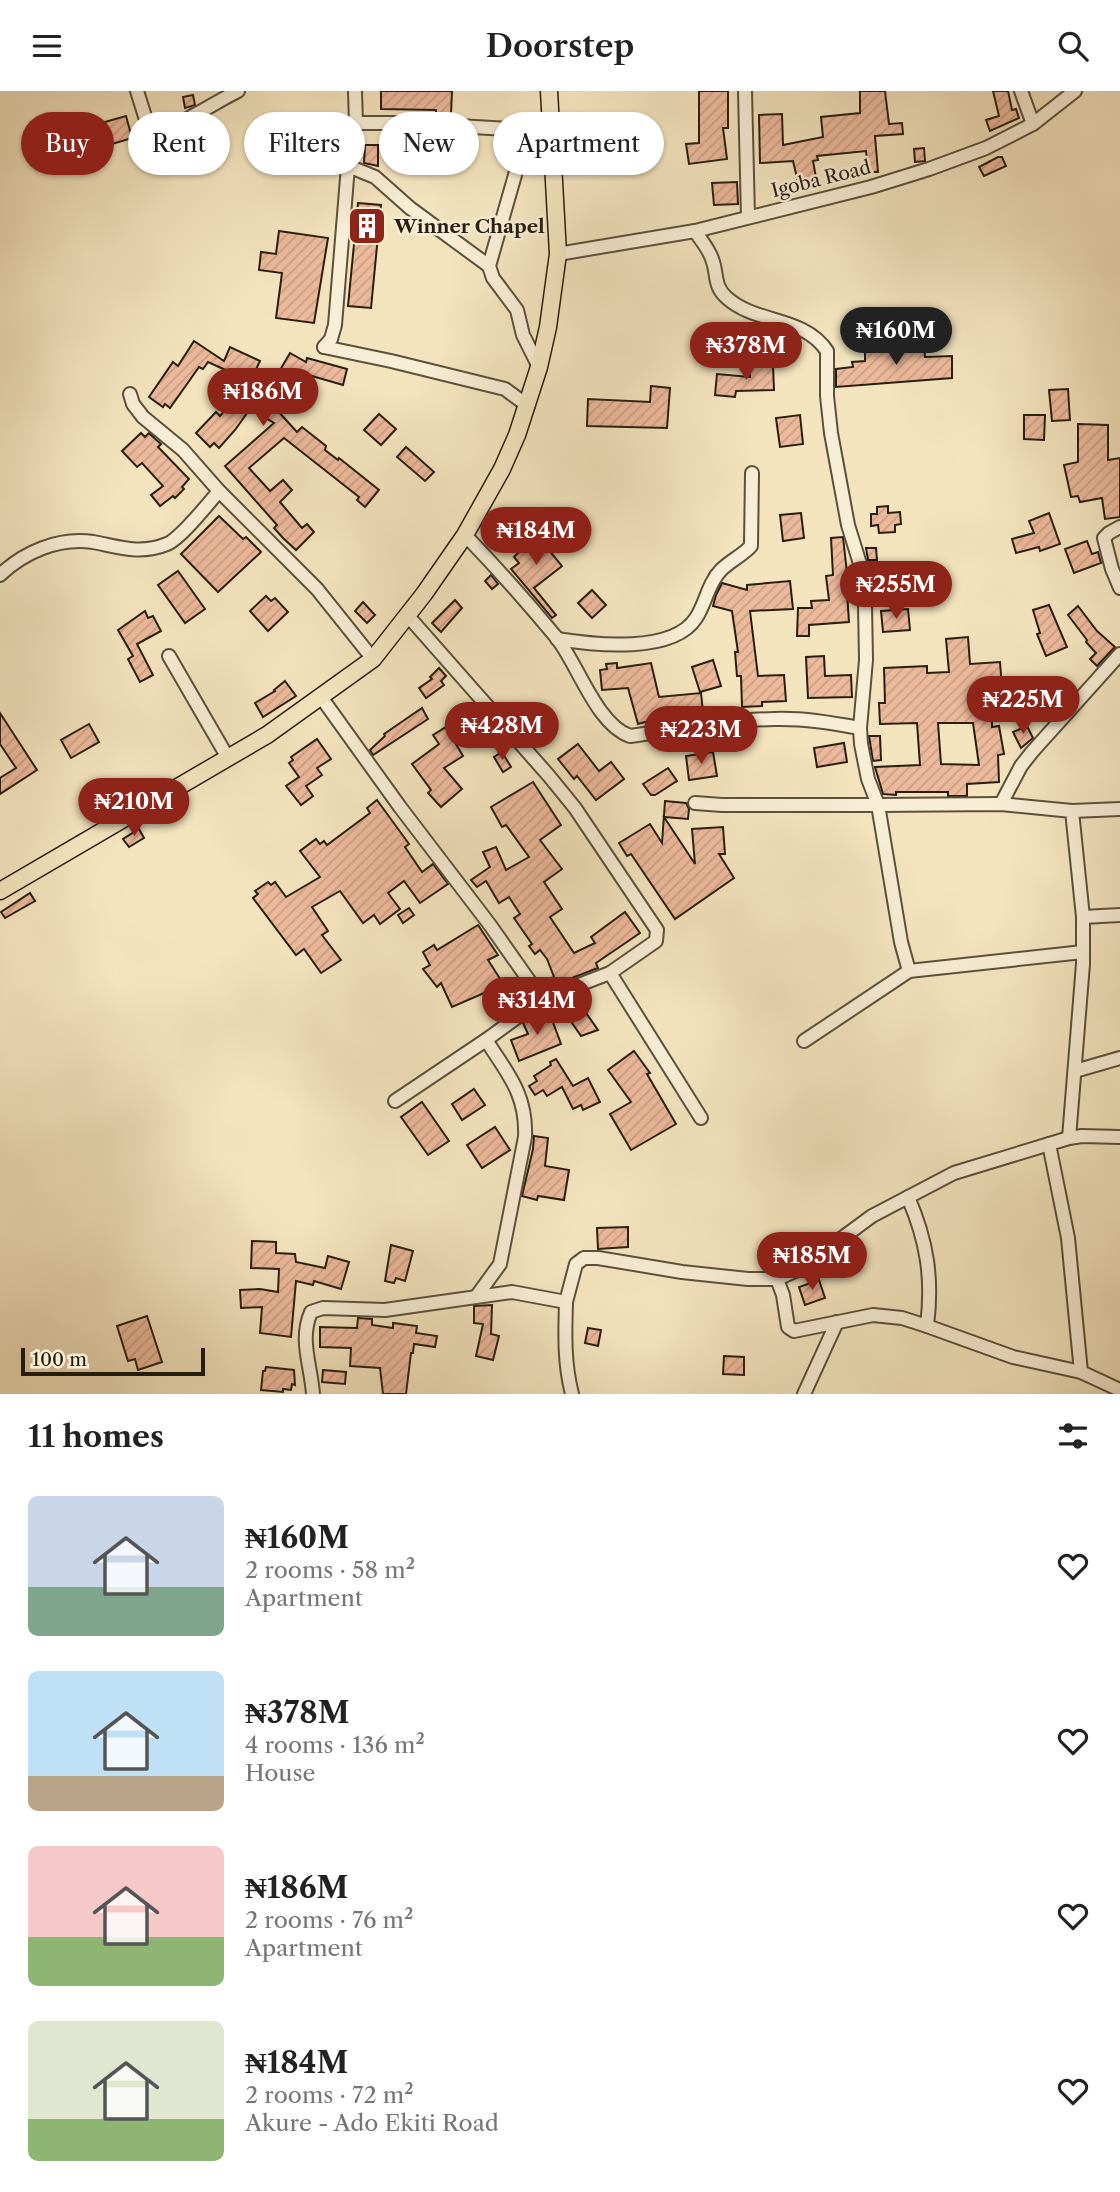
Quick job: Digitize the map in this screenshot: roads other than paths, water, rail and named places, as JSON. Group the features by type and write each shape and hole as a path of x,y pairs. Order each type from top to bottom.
{"main road":[{"path":"0,891 228,758 321,698 373,659 408,616 465,535 502,469 528,405 548,327 558,254 549,91"}],"street":[{"path":"137,91 148,126 156,132 168,132 238,91"},
{"path":"355,91 356,112"},
{"path":"745,91 748,217"},
{"path":"1021,91 1033,124"},
{"name":"Igoba Road","path":"558,254 695,231 871,187 929,169 986,148 1033,124 1075,91"},
{"path":"365,123 525,130 527,133 489,266 493,278 517,310 523,335 539,367"},
{"path":"365,173 375,177 410,208 489,266"},
{"path":"347,175 335,325 331,339 324,347 505,389 528,405"},
{"path":"695,231 712,259 715,282 726,298 758,316 781,321 804,331 827,351 827,396 831,433 848,525 861,567 865,604 866,660 860,728 864,764 878,805 901,942 909,971"},
{"path":"130,394 133,404 143,417 183,450 219,491 317,589 373,659"},
{"path":"557,639 581,643 651,643 684,631 696,619 711,583 721,570 751,546 752,473"},
{"path":"0,575 36,549 60,543 91,542 119,549 143,550 168,544 219,491"},
{"path":"1120,527 1104,538 1120,588"},
{"path":"465,535 557,639 599,708 622,733 630,736 708,723 776,719 815,720 860,728"},
{"path":"395,1101 542,999 610,973 656,941 657,930 575,808 408,616"},
{"path":"1001,804 1021,766 1032,752 1120,654"},
{"path":"169,656 228,758"},
{"path":"321,698 542,999"},
{"path":"695,803 1001,804 1072,811 1120,809"},
{"path":"1069,1138 1083,952 1083,917 1072,811"},
{"path":"1083,917 1120,915"},
{"path":"804,1041 909,971 1083,952"},
{"path":"610,973 701,1118"},
{"path":"476,1297 500,1264 525,1137 526,1117 523,1101 486,1040"},
{"path":"1075,1071 1120,1058"},
{"path":"572,1394 564,1347 566,1302 576,1264 584,1258 682,1272 748,1279 777,1279 800,1269 863,1222 954,1173 1069,1138 1120,1137"},
{"path":"1049,1144 1068,1238 1082,1372"},
{"path":"908,1197 921,1229 930,1274 927,1326"},
{"path":"777,1279 790,1330 873,1315 902,1318 1013,1357 1082,1372 1120,1390"},
{"path":"313,1394 304,1343 305,1325 311,1312 323,1308 385,1310 512,1292 566,1302"},
{"path":"804,1394 837,1322"}],"place":[{"name":"Winner Chapel","path":"367,226"}]}
